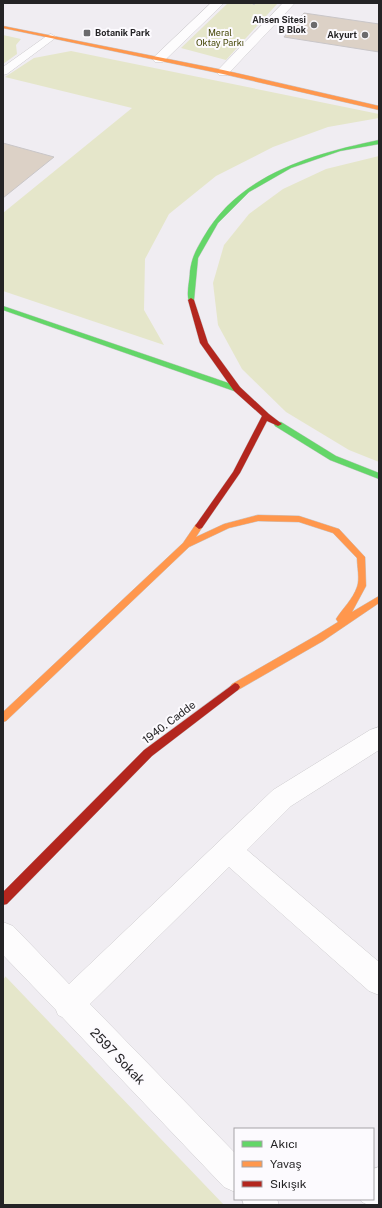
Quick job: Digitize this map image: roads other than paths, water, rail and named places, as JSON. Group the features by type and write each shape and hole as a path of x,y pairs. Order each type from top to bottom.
{"main road":[{"path":"3,27 223,72 379,108"},
{"path":"379,142 340,150 289,167 247,191 215,222 195,258 191,299 204,343 237,389 266,416 333,458 379,476"},
{"path":"3,308 237,389"},
{"path":"3,718 186,545 236,473 266,416"},
{"path":"186,545 228,526 258,518 299,519 336,531 361,557 362,586 347,613 320,638"},
{"name":"1940. Cadde","path":"3,900 148,753 242,682 320,638 379,599"}],"street":[{"path":"159,59 218,3"},
{"path":"223,72 289,3"},
{"path":"68,1005 282,798 379,737"},
{"path":"228,850 379,981"},
{"name":"2597 Sokak","path":"3,935 68,1005 234,1175"}],"lane":[{"path":"3,72 50,37"}],"place":[{"name":"Ahsen Sitesi B Blok","path":"314,25"},
{"name":"Botanik Park","path":"87,33"},
{"name":"Akyurt","path":"365,35"}],"park label":[{"name":"Meral Oktay Parkı","path":"220,38"}]}
